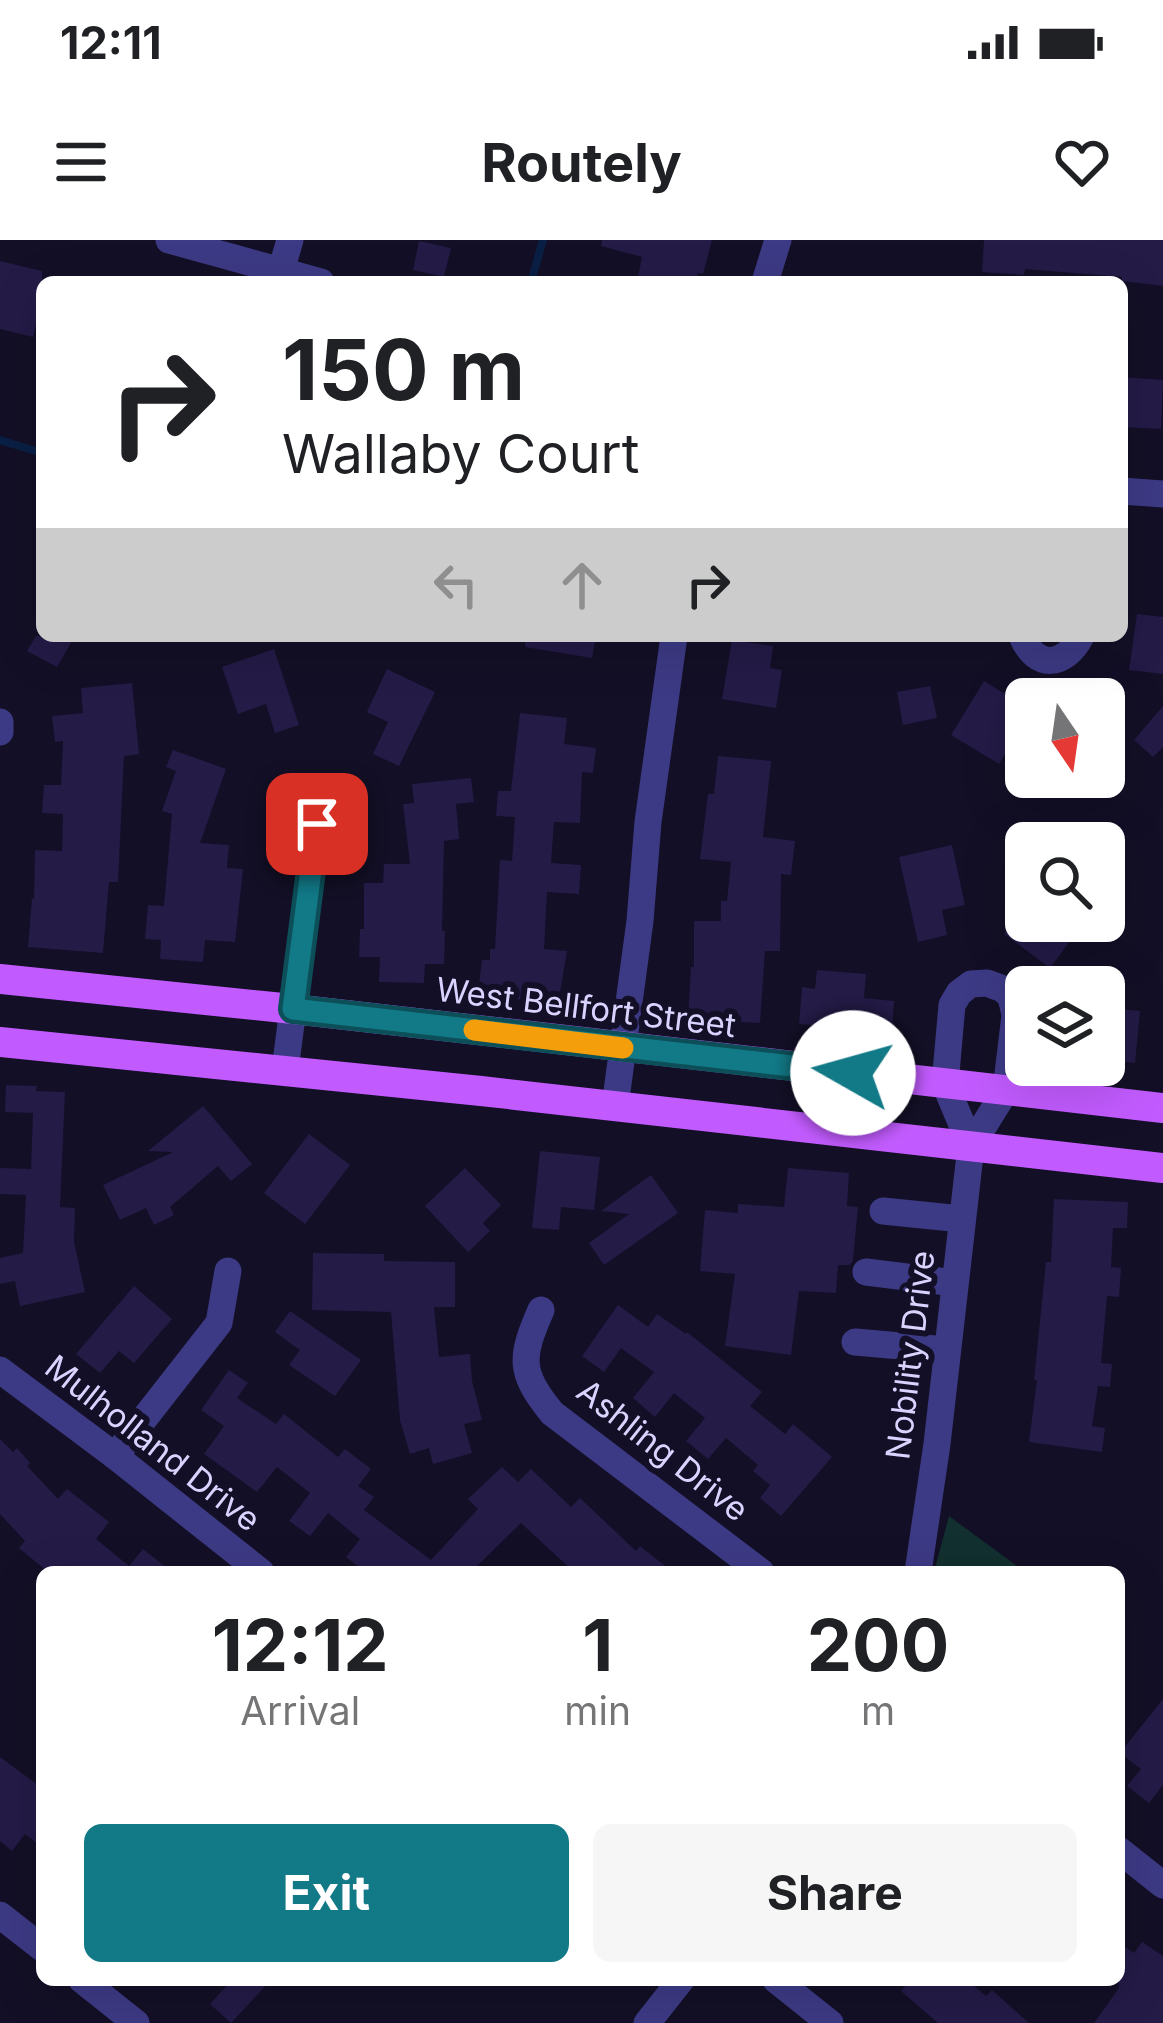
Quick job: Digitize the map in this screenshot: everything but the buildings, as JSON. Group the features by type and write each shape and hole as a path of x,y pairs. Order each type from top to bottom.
{"main road":[{"name":"West Bellfort Street","path":"0,979 1163,1108"},
{"path":"0,1042 1163,1168"}],"street":[{"path":"170,240 299,276"},
{"path":"281,271 290,240"},
{"path":"767,276 778,240"},
{"path":"1128,491 1163,494"},
{"path":"615,1106 673,642"},
{"path":"1025,642 1031,655 1043,661 1073,651 1078,642"},
{"path":"0,732 1,722"},
{"path":"285,1070 317,824"},
{"name":"Nobility Drive","path":"919,1566 970,1145 1006,1090 1015,1015 1011,997 987,983 971,984 958,992 952,1005 945,1084 970,1145"},
{"path":"884,1211 962,1219"},
{"path":"115,1456 220,1323 227,1271"},
{"path":"866,1272 955,1283"},
{"name":"Ashling Drive","path":"541,1310 526,1343 529,1383 552,1413 753,1566"},
{"path":"855,1342 947,1351"},
{"name":"Mulholland Drive","path":"0,1370 253,1566"},
{"path":"1125,1855 1163,1885"},
{"path":"0,1916 36,1943"},
{"path":"90,1986 136,2023"},
{"path":"647,2023 676,1986"},
{"path":"784,1986 830,2023"}],"green space":[{"path":"949,1516 1017,1566 936,1566"}],"waterway":[{"path":"533,276 543,240"},
{"path":"0,440 36,451"}],"slow traffic":[{"path":"474,1030 623,1048"}],"route":[{"path":"317,824 293,1009 853,1073"}]}
